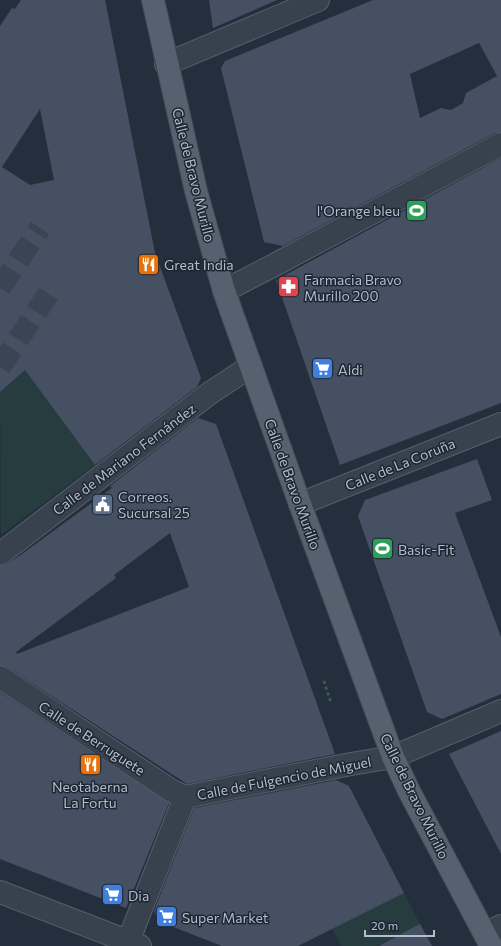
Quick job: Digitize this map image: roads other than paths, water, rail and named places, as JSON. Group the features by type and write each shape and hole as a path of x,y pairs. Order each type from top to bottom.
{"main road":[{"name":"Calle de Bravo Murillo","path":"153,0 166,64 196,191 224,291 300,504 393,757 409,791 492,935"}],"street":[{"path":"166,64 318,0"},
{"path":"224,291 501,144"},
{"name":"Calle de Mariano Fernández","path":"0,554 210,393 251,366"},
{"name":"Calle de La Coruña","path":"300,504 501,424"},
{"name":"Calle de Berruguete","path":"0,677 172,791 185,797"},
{"name":"Calle de Fulgencio de Miguel","path":"134,944 185,797 393,757 438,740 501,712"},
{"path":"0,892 134,944"}],"tunnel":[{"path":"0,288 40,228"},
{"path":"0,367 53,287"}],"place":[{"name":"l'Orange bleu","path":"416,210"},
{"name":"Great India","path":"148,264"},
{"name":"Farmacia Bravo Murillo 200","path":"288,287"},
{"name":"Aldi","path":"322,369"},
{"name":"Correos. Sucursal 25","path":"103,504"},
{"name":"Basic-Fit","path":"382,549"},
{"name":"Neotaberna La Fortu","path":"90,764"},
{"name":"Dia","path":"113,895"},
{"name":"Super Market","path":"166,917"}]}
